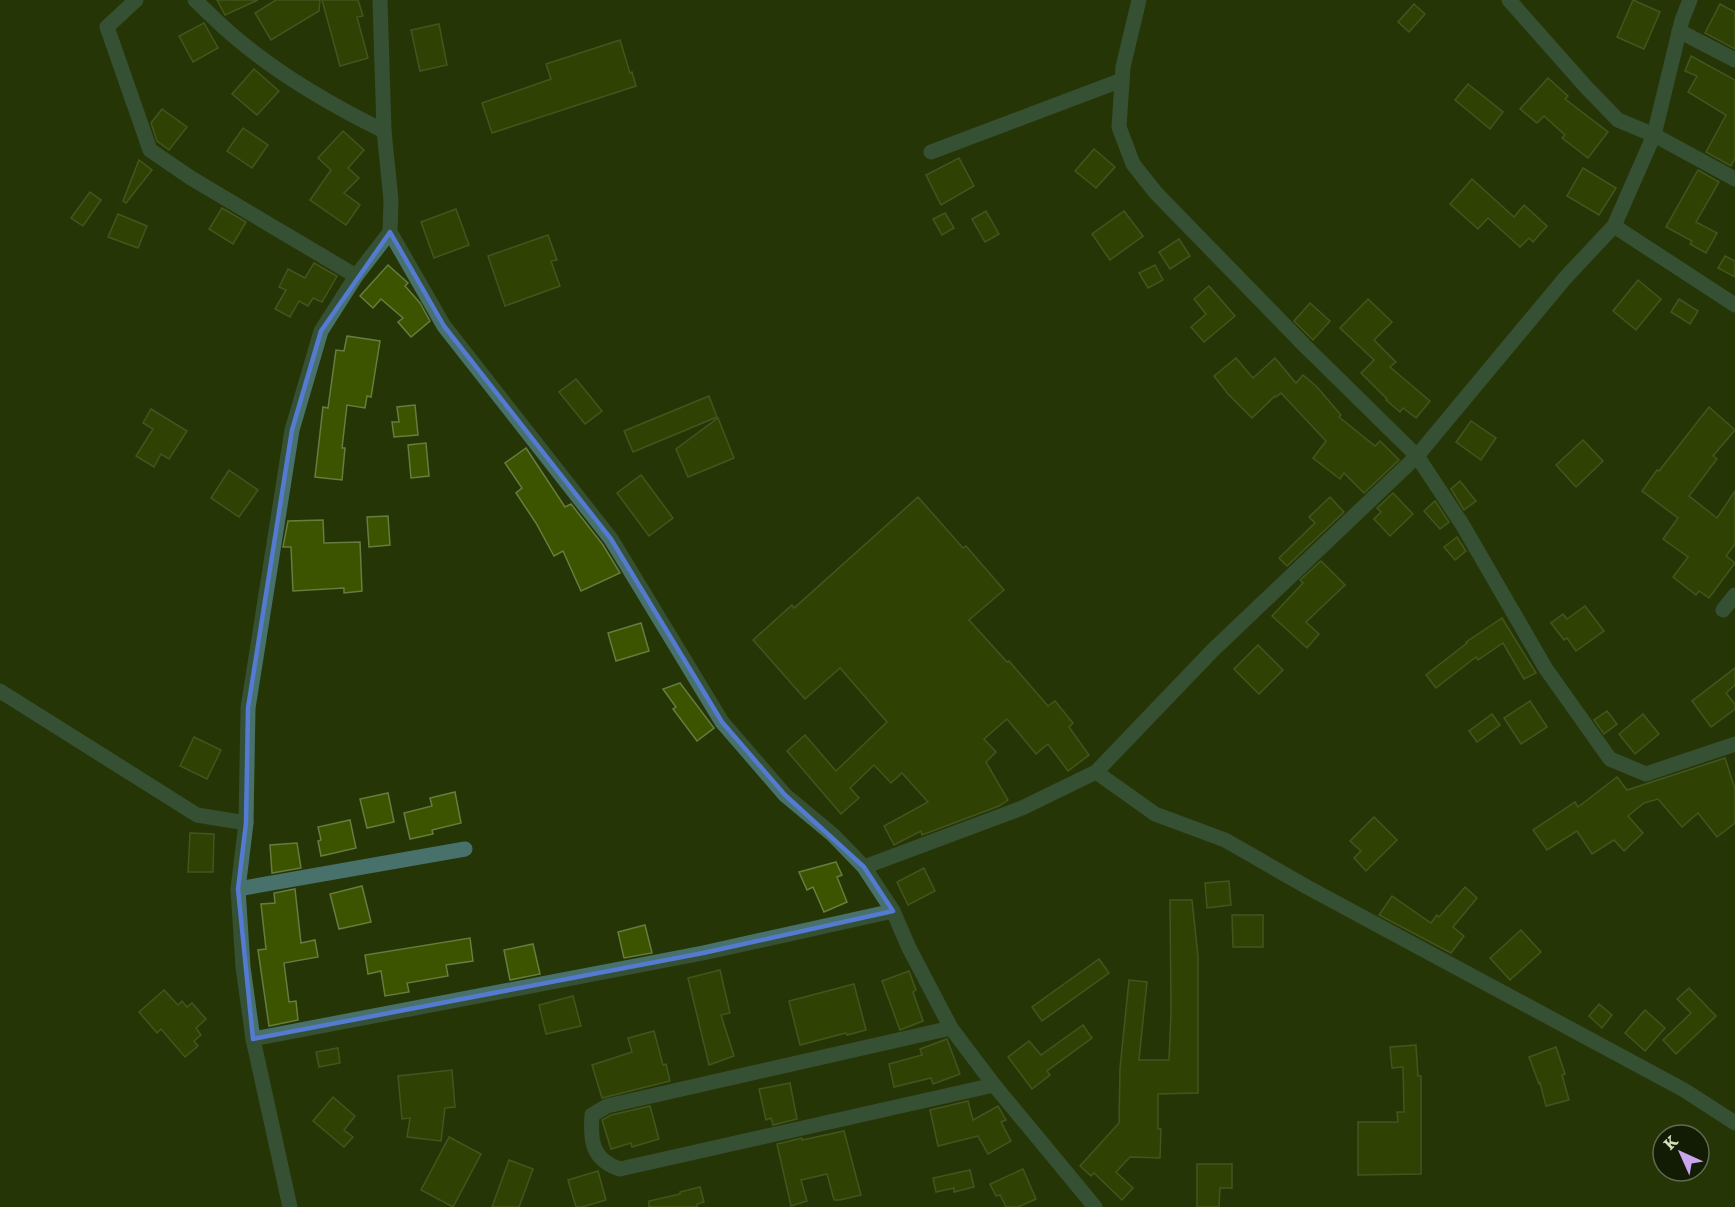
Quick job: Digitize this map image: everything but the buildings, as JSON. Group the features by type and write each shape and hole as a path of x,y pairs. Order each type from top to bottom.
{"street":[{"path":"136,0 107,27 150,150 191,178 356,276"},
{"path":"195,0 235,38 289,78 339,109 384,131"},
{"path":"380,0 384,131 391,200 390,232 444,326 611,539 722,722 785,795 833,835 864,867 893,911 909,948 951,1028 994,1085 1095,1207"},
{"path":"1139,0 1123,67 1119,127 1133,164 1156,193 1305,346 1418,456 1462,524 1546,669 1610,759 1646,774 1735,744"},
{"path":"1509,0 1618,120 1654,135 1735,179"},
{"path":"864,867 1022,808 1096,772 1213,650 1418,456 1566,276 1614,226 1654,135 1679,31 1690,0"},
{"path":"1679,31 1735,60"},
{"path":"931,152 1122,80"},
{"path":"1614,226 1735,305"},
{"path":"290,1207 253,1039 243,968 238,889 246,823 248,708 292,430 321,331 356,276 390,232"},
{"path":"1723,610 1735,595"},
{"path":"0,691 197,815 246,823"},
{"path":"1096,772 1155,814 1225,840 1307,887 1684,1090 1735,1123"},
{"path":"238,889 465,849"},
{"path":"253,1039 703,953 893,911"},
{"path":"951,1028 607,1106 592,1115 592,1143 608,1166 620,1169 994,1085"}],"highlighted area":[{"path":"390,232 444,326 611,539 722,722 785,795 864,867 893,911 703,953 253,1039 238,889 246,823 248,708 292,430 321,331"}]}
